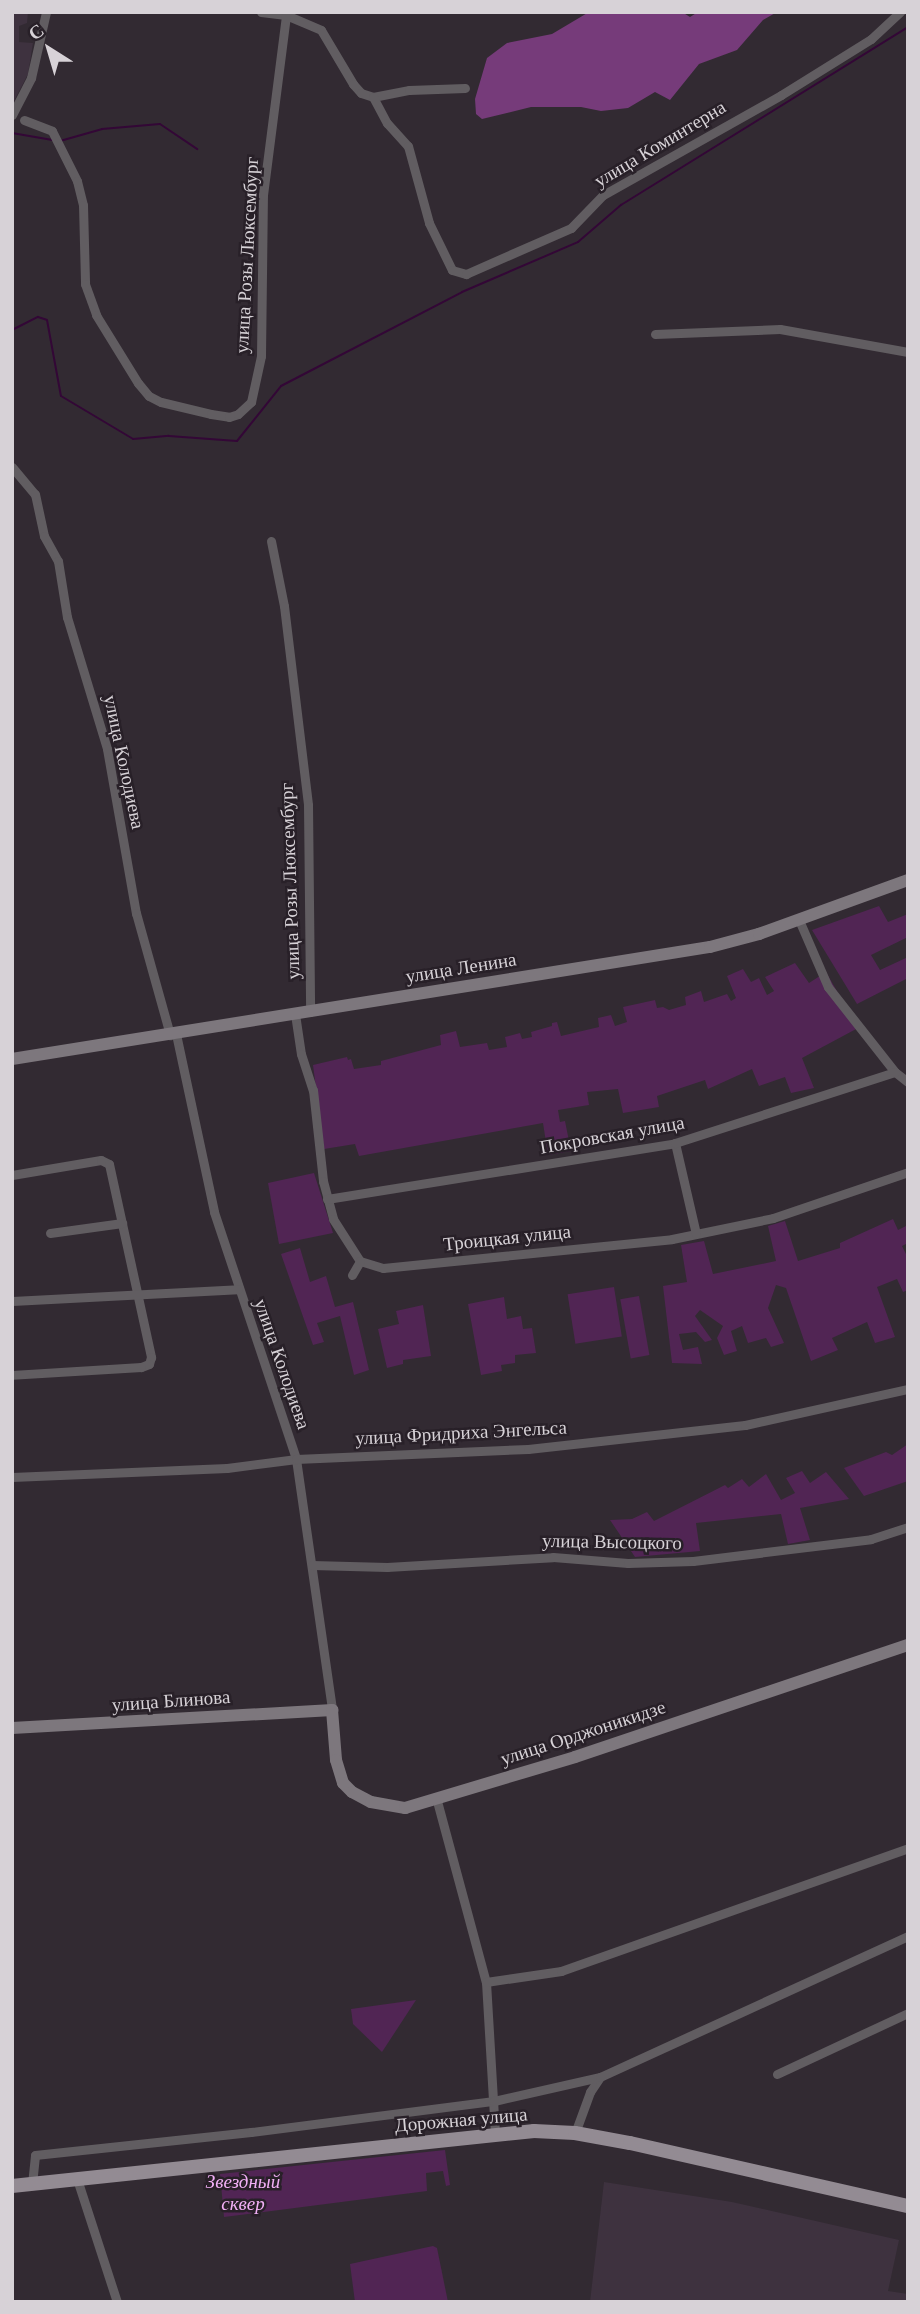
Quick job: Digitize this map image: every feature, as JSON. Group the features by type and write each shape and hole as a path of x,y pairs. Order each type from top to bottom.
{"main road":[{"name":"улица Ленина","path":"12,1059 710,947 799,920 908,880"},
{"name":"улица Орджоникидзе","path":"332,1710 339,1772 352,1793 387,1807 405,1808 437,1801 908,1645"},
{"name":"улица Блинова","path":"12,1728 332,1710"},
{"name":"Дорожная улица","path":"12,2186 495,2133 575,2133 908,2206"}],"street":[{"path":"12,115 31,78 46,12"},
{"path":"261,12 288,13 321,30 360,93 373,97 409,90 464,88"},
{"name":"улица Коминтерна","path":"373,97 387,123 408,146 429,223 452,270 466,274 571,228 603,195 781,95 871,39 900,12"},
{"name":"улица Розы Люксембург","path":"24,120 52,131 77,181 83,205 85,284 96,315 138,383 149,396 161,402 211,414 238,414 251,402 261,356 263,195 288,13"},
{"path":"655,334 780,329 908,352"},
{"name":"улица Колодиева","path":"12,467 36,494 44,536 58,561 67,617 107,749 136,913 173,1035 208,1188 238,1289 296,1459 332,1710"},
{"name":"улица Розы Люксембург","path":"271,541 284,606 308,805 310,1012"},
{"path":"799,920 828,987 895,1072 908,1082"},
{"path":"295,1014 301,1054 313,1090 327,1199 333,1219 360,1261 352,1275"},
{"name":"Покровская улица","path":"327,1199 676,1143 895,1072"},
{"path":"676,1143 696,1234"},
{"path":"12,1175 101,1160 109,1164 151,1357 146,1366 12,1375"},
{"name":"Троицкая улица","path":"360,1261 383,1268 696,1234 773,1218 908,1172"},
{"path":"50,1233 122,1223"},
{"path":"12,1301 137,1292 238,1289"},
{"name":"улица Фридриха Энгельса","path":"12,1477 228,1468 296,1459 528,1449 732,1427 908,1389"},
{"name":"улица Высоцкого","path":"312,1564 387,1567 553,1557 628,1563 693,1560 871,1539 908,1527"},
{"path":"437,1801 486,1982 495,2133"},
{"path":"486,1982 561,1971 908,1849"},
{"path":"33,2184 36,2155 251,2132 494,2101 600,2077 908,1936"},
{"path":"777,2074 908,2014"},
{"path":"575,2133 590,2092 600,2077"},
{"path":"77,2179 117,2302"}],"shaded area":[{"path":"12,12 28,12 27,23 19,26 19,42 33,43 28,74 12,105"},
{"path":"589,12 682,12 690,17 698,12 777,12 763,20 737,50 699,64 670,100 655,92 628,108 601,111 581,107 531,107 482,119 476,114 475,99 487,58 507,43 552,34"},
{"path":"604,2182 732,2202 899,2240 888,2291 908,2294 908,2302 590,2302"}],"green space":[{"path":"879,906 888,922 908,914 908,937 871,955 880,970 908,957 908,978 857,1004 812,930"},
{"path":"795,963 809,983 826,972 858,1028 802,1058 814,1088 791,1093 785,1077 759,1086 752,1069 708,1089 705,1080 657,1096 659,1107 623,1113 618,1089 587,1092 589,1105 558,1110 560,1122 565,1121 571,1151 548,1155 543,1123 359,1156 355,1144 324,1149 313,1065 347,1057 348,1060 351,1059 354,1069 381,1065 381,1061 441,1045 440,1035 456,1031 460,1047 487,1043 489,1050 507,1047 505,1037 520,1033 522,1039 532,1037 531,1032 552,1026 552,1023 557,1022 561,1036 599,1027 598,1018 611,1015 615,1026 627,1022 623,1007 655,1000 657,1008 669,1010 686,1005 685,997 701,991 704,1002 727,994 731,1001 736,998 727,976 743,969 751,982 759,978 767,995 774,991 765,977"},
{"path":"314,1173 333,1233 279,1244 268,1183"},
{"path":"893,1219 898,1230 908,1225 908,1243 902,1246 908,1258 908,1290 903,1292 897,1279 877,1287 895,1337 875,1343 867,1322 832,1338 838,1350 811,1361 786,1288 776,1285 768,1308 784,1343 771,1347 766,1338 748,1343 742,1326 731,1331 737,1351 724,1355 717,1338 723,1326 700,1310 695,1316 712,1340 705,1342 696,1332 679,1334 683,1350 698,1347 702,1364 672,1363 663,1286 687,1282 681,1245 704,1241 713,1274 776,1261 768,1226 785,1221 798,1261 840,1248 840,1243"},
{"path":"300,1248 310,1282 326,1276 335,1307 353,1302 369,1370 354,1375 340,1316 317,1323 324,1342 313,1345 281,1254"},
{"path":"614,1287 622,1336 575,1344 568,1294"},
{"path":"639,1296 649,1355 631,1358 620,1299"},
{"path":"504,1297 507,1319 521,1316 523,1329 532,1328 536,1353 515,1355 515,1363 501,1365 502,1371 481,1375 468,1304"},
{"path":"423,1305 431,1356 403,1360 403,1364 387,1368 378,1329 399,1324 396,1311"},
{"path":"908,1444 908,1481 864,1496 844,1468 886,1452 892,1455"},
{"path":"802,1471 810,1483 826,1472 849,1499 800,1508 810,1540 788,1544 781,1514 696,1523 700,1551 635,1557 610,1520 632,1519 647,1512 654,1521 725,1485 728,1488 742,1479 749,1487 766,1474 781,1500 795,1493 786,1478"},
{"path":"416,2000 382,2052 353,2024 351,2009"},
{"name":"Звездный сквер","path":"445,2150 450,2185 446,2186 443,2171 426,2173 427,2191 224,2217 220,2174"},
{"path":"433,2246 437,2248 448,2302 355,2302 350,2264"}],"waterway":[{"path":"12,330 38,317 47,320 61,396 133,439 169,436 237,441 281,386 462,292 578,242 621,205 908,27"},
{"path":"60,141 102,129 160,124 197,149"},
{"path":"12,133 52,140"}]}
